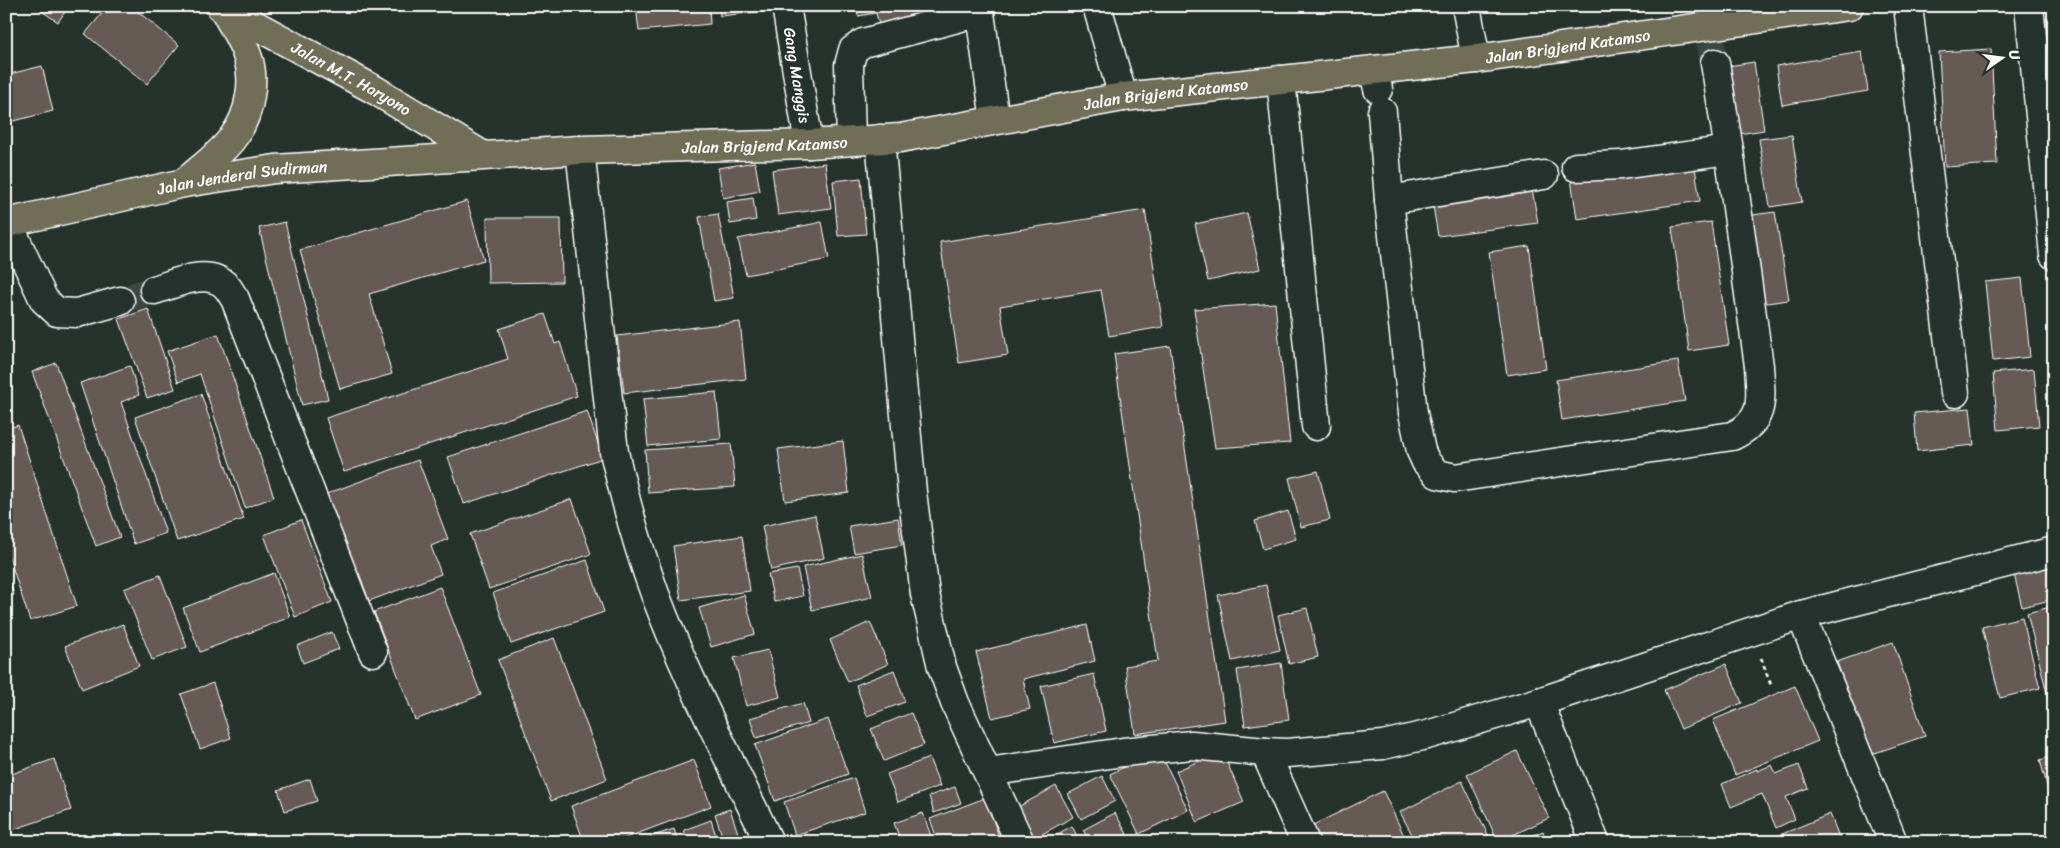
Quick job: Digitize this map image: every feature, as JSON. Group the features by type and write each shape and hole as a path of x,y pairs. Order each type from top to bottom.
{"main road":[{"name":"Jalan Brigjend Katamso","path":"482,154 809,144 900,138 1123,97 1281,80 1378,90 1476,59 1710,44 1849,6"},
{"name":"Jalan M.T. Haryono","path":"222,8 375,90 482,154"},
{"path":"184,183 231,141 242,126 248,110 251,88 251,71 248,57 222,8"},
{"name":"Jalan Jenderal Sudirman","path":"7,223 184,183 274,169 482,154"}],"street":[{"name":"Gang Manggis","path":"786,6 809,144"},
{"path":"1097,6 1123,97"},
{"path":"1466,6 1476,59"},
{"path":"1908,6 1955,393"},
{"path":"2028,6 2054,255"},
{"path":"851,141 849,65 853,50 863,43 980,9 996,120"},
{"path":"1378,90 1413,413 1421,451 1426,462 1437,474 1455,478 1564,463 1732,436 1745,430 1759,411 1761,395 1759,366 1730,150 1710,44"},
{"path":"1281,80 1316,426"},
{"path":"880,139 912,492 925,594 942,667 955,703 1020,842"},
{"path":"580,150 614,452 623,489 637,540 656,595 677,646 769,842"},
{"path":"1576,167 1621,165 1730,150"},
{"path":"1389,200 1544,175"},
{"path":"7,223 44,300 57,312 77,313 120,301"},
{"path":"154,290 200,277 214,280 226,286 235,299 373,652"},
{"path":"988,772 1123,752 1192,745 1286,753 1383,745 1471,723 1539,702 1801,615 2054,551"},
{"path":"1801,615 1893,842"},
{"path":"1539,702 1595,842"},
{"path":"1265,752 1305,842"}],"building":[{"path":"34,6 69,6 58,22"},
{"path":"108,6 131,6 179,45 147,84 85,34"},
{"path":"636,6 709,6 710,24 639,31"},
{"path":"719,6 757,6 757,12 720,16"},
{"path":"856,6 913,6 916,21 880,29 876,13 858,16"},
{"path":"2054,17 2054,106 2049,107 2034,20"},
{"path":"1991,49 1997,164 1945,167 1939,52"},
{"path":"1862,52 1868,91 1782,105 1776,66"},
{"path":"1754,62 1764,130 1732,135 1722,67"},
{"path":"42,66 53,111 6,123 6,75"},
{"path":"1792,135 1802,202 1770,207 1759,139"},
{"path":"1694,161 1700,201 1577,219 1571,179"},
{"path":"755,162 760,191 723,198 718,168"},
{"path":"825,163 831,208 778,215 772,170"},
{"path":"861,178 866,234 838,236 833,181"},
{"path":"1531,183 1538,223 1438,236 1432,200"},
{"path":"753,198 756,220 730,224 727,202"},
{"path":"467,201 484,260 369,294 392,374 340,389 300,250"},
{"path":"1145,210 1163,327 1109,336 1101,290 1000,306 1008,355 959,363 940,242"},
{"path":"1775,212 1789,300 1759,304 1745,216"},
{"path":"1247,213 1260,269 1208,281 1195,224"},
{"path":"718,214 734,298 714,301 699,217"},
{"path":"487,218 561,218 562,282 488,283"},
{"path":"285,222 328,399 302,405 259,228"},
{"path":"822,222 829,259 746,275 738,239"},
{"path":"1711,222 1729,345 1689,351 1672,227"},
{"path":"1529,246 1546,369 1507,375 1489,252"},
{"path":"2022,278 2030,357 1993,361 1985,282"},
{"path":"1275,303 1290,443 1215,448 1194,309"},
{"path":"148,309 175,389 147,398 119,319"},
{"path":"545,314 555,344 560,342 577,396 344,472 326,418 508,359 499,329"},
{"path":"740,322 746,379 624,393 617,336"},
{"path":"218,334 274,497 245,508 200,374 178,382 167,351"},
{"path":"1170,346 1225,721 1135,734 1125,666 1158,661 1114,354"},
{"path":"1678,361 1685,401 1562,420 1556,380"},
{"path":"56,363 120,537 96,546 32,372"},
{"path":"130,366 139,395 121,402 166,533 134,544 80,383"},
{"path":"2034,369 2039,426 1998,430 1993,373"},
{"path":"716,392 721,439 648,446 643,399"},
{"path":"201,394 244,519 177,541 135,417"},
{"path":"1970,408 1974,445 1917,451 1914,413"},
{"path":"587,411 603,458 464,504 448,457"},
{"path":"18,425 77,606 30,621 6,548 6,429"},
{"path":"843,441 849,493 785,501 778,449"},
{"path":"731,444 735,487 648,493 645,450"},
{"path":"418,460 448,539 431,546 441,574 369,601 359,573 347,577 318,497"},
{"path":"1318,471 1330,520 1301,527 1289,478"},
{"path":"572,499 591,554 489,589 470,534"},
{"path":"1288,511 1296,539 1263,549 1255,521"},
{"path":"815,515 824,558 771,570 762,526"},
{"path":"898,518 902,545 854,553 849,526"},
{"path":"301,520 332,602 295,617 264,535"},
{"path":"742,536 750,591 681,600 673,546"},
{"path":"862,554 872,597 812,610 803,567"},
{"path":"587,560 604,612 511,644 493,593"},
{"path":"2054,565 2054,599 2022,607 2014,574"},
{"path":"797,569 803,596 774,602 768,574"},
{"path":"6,571 14,595 6,598"},
{"path":"274,573 290,617 200,652 183,608"},
{"path":"160,575 187,647 152,660 124,589"},
{"path":"1266,585 1280,650 1232,661 1218,595"},
{"path":"440,587 481,695 415,720 374,612"},
{"path":"744,595 755,634 711,647 699,608"},
{"path":"2054,606 2054,705 2050,705 2027,613"},
{"path":"1307,608 1318,657 1289,664 1278,615"},
{"path":"2022,617 2040,688 2000,698 1982,627"},
{"path":"870,622 888,664 848,682 830,640"},
{"path":"123,624 139,666 82,689 65,646"},
{"path":"1087,625 1095,661 1023,679 1030,709 992,718 976,652"},
{"path":"332,632 339,649 303,663 297,646"},
{"path":"554,638 607,779 551,801 498,660"},
{"path":"1893,642 1925,736 1869,755 1837,662"},
{"path":"768,650 780,697 746,706 734,658"},
{"path":"1281,663 1289,720 1245,726 1237,670"},
{"path":"1726,664 1742,703 1681,729 1664,690"},
{"path":"894,670 905,702 867,716 856,685"},
{"path":"1094,674 1106,731 1054,743 1041,686"},
{"path":"213,683 231,738 200,749 181,694"},
{"path":"1795,686 1818,741 1735,775 1713,720"},
{"path":"803,703 809,723 756,738 750,718"},
{"path":"911,713 924,745 884,761 871,729"},
{"path":"828,719 848,774 775,801 755,745"},
{"path":"1159,750 1188,810 1139,834 1110,774"},
{"path":"1222,751 1244,802 1197,822 1176,771"},
{"path":"1517,751 1549,818 1498,842 1467,774"},
{"path":"2054,756 2054,792 2049,793 2040,760"},
{"path":"929,758 940,786 898,802 887,774"},
{"path":"54,759 71,810 6,832 6,776"},
{"path":"694,760 711,806 615,842 584,842 571,806"},
{"path":"1772,765 1776,774 1799,765 1808,788 1786,797 1795,819 1776,828 1762,794 1731,807 1722,784 1757,769 1757,771"},
{"path":"1102,776 1115,801 1081,819 1068,794"},
{"path":"854,778 865,812 795,835 784,802"},
{"path":"310,779 317,801 285,811 278,790"},
{"path":"1462,781 1489,837 1480,842 1416,842 1400,812"},
{"path":"1056,786 1073,817 1035,838 1018,807"},
{"path":"955,787 961,803 934,813 929,796"},
{"path":"1383,791 1407,842 1314,842 1307,828"},
{"path":"985,798 1001,842 938,842 930,819"},
{"path":"730,809 741,842 724,842 715,814"},
{"path":"923,813 933,842 901,842 894,823"},
{"path":"1115,813 1127,834 1112,842 1090,842 1083,830"},
{"path":"1830,814 1841,842 1763,842"},
{"path":"711,820 718,842 688,842 684,830"},
{"path":"1072,826 1080,842 1043,842"},
{"path":"674,829 678,842 635,842"},
{"path":"1543,831 1547,842 1518,842"}],"tunnel":[{"path":"1710,42 1715,63"},
{"path":"120,301 154,290"}]}
